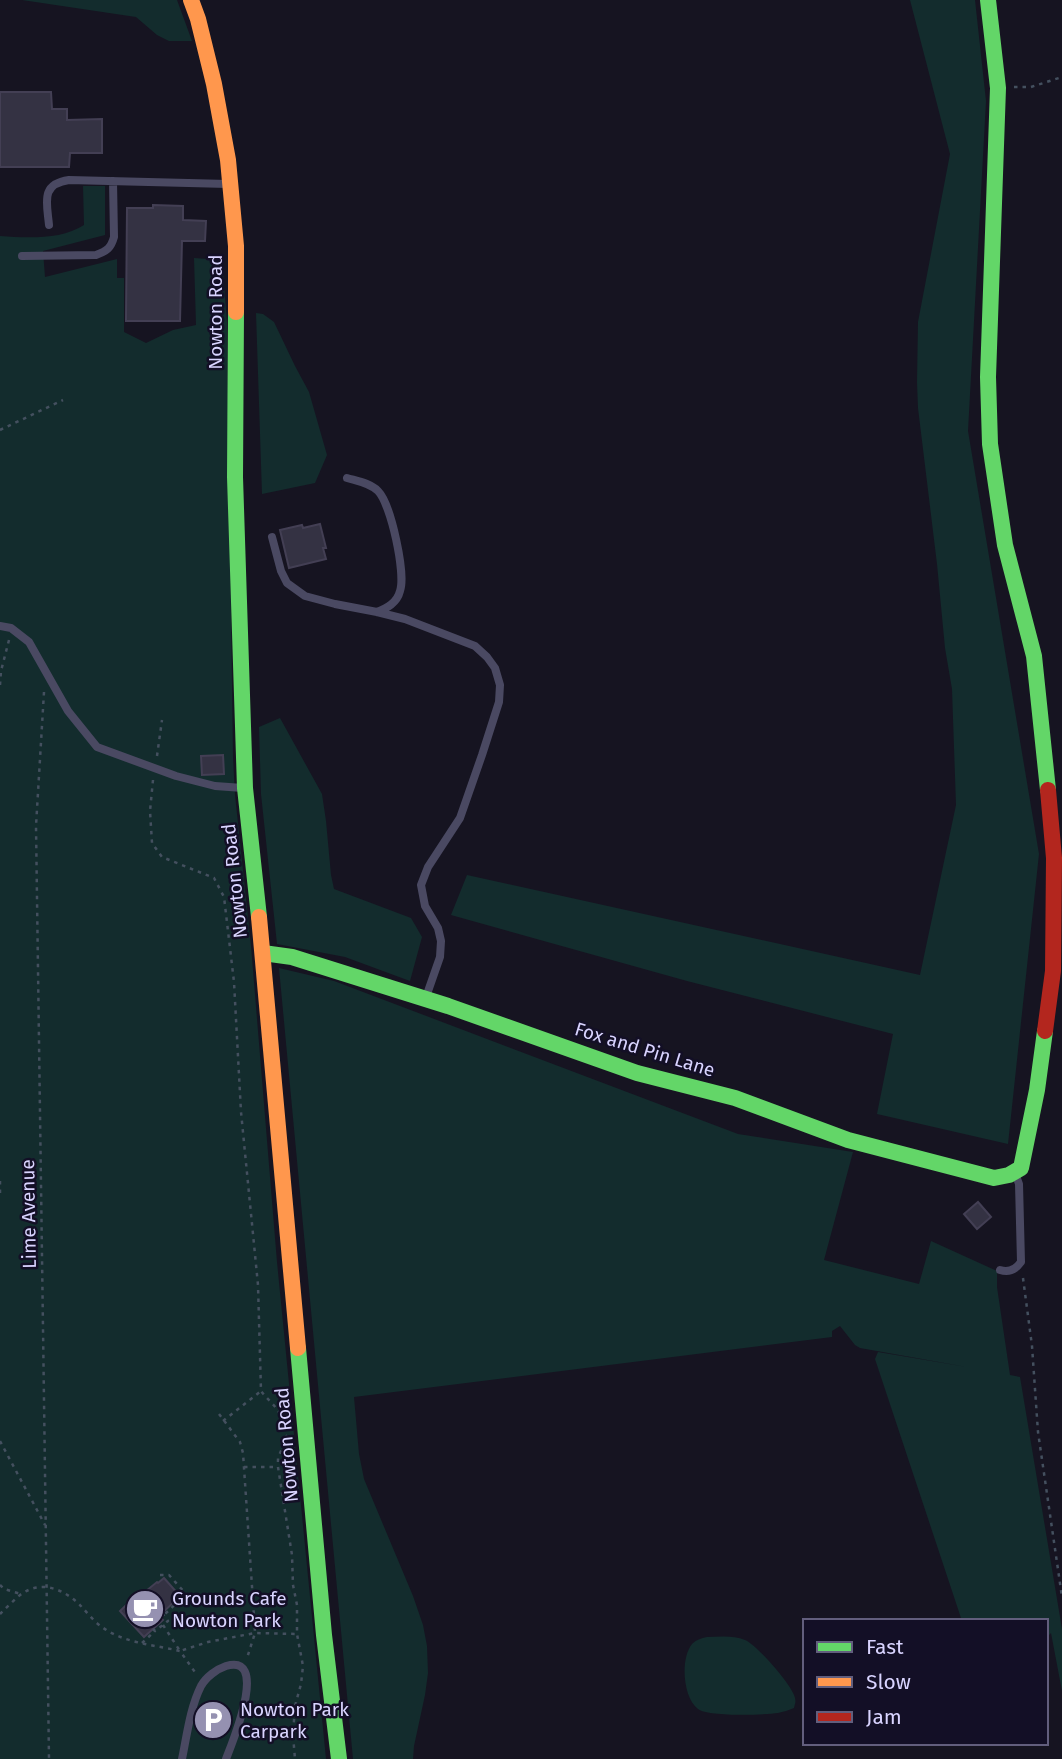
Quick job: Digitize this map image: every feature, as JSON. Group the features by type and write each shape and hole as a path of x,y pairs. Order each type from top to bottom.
{"street":[{"name":"Nowton Road","path":"191,0 214,84 228,160 236,246 235,477 245,788 263,953 324,1635 339,1759"},
{"path":"988,0 998,88 988,377 990,444 1005,545 1034,656 1054,858 1053,971 1035,1096 1021,1168 1015,1173"},
{"name":"Fox and Pin Lane","path":"263,953 292,957 448,1006 637,1073 736,1098 848,1140 995,1178 1015,1173"}],"lane":[{"path":"49,225 47,196 52,186 59,182 69,180 230,184"},
{"path":"22,256 96,255 106,252 114,237 113,181"},
{"path":"347,478 367,484 379,492 388,508 402,574 402,588 387,608 377,612"},
{"path":"272,537 281,571 288,583 305,596 405,619 475,646 495,668 500,685 499,702 482,755 460,818 428,867 421,885 425,906 438,928 441,941 440,957 425,999"},
{"path":"399,595 400,613 405,619"},
{"path":"0,625 11,628 29,642 68,711 97,747 176,776 215,786 245,788"},
{"path":"1000,1270 1015,1269 1021,1262 1019,1184 1015,1173"},
{"path":"182,1759 190,1715 202,1684 214,1672 235,1665 244,1667 247,1672 248,1690 226,1759"}],"path":[{"path":"998,88 1031,87 1062,77"},
{"path":"0,430 64,400"},
{"path":"0,684 11,628"},
{"name":"Lime Avenue","path":"45,670 36,825 49,1759"},
{"path":"162,720 150,811 152,843 162,857 214,878 224,897 234,982 241,1112 258,1285 261,1391 281,1415 287,1437 278,1458 278,1467 289,1531 297,1605 297,1634 303,1666 295,1706 295,1759"},
{"path":"0,1181 0,1196"},
{"path":"1021,1262 1032,1346 1038,1432 1062,1597"},
{"path":"223,1421 261,1391"},
{"path":"219,1414 240,1442 244,1467 254,1633 244,1667"},
{"path":"0,1441 46,1526"},
{"path":"244,1467 278,1467"},
{"path":"142,1643 154,1630 168,1621 163,1614 186,1594 169,1575 160,1575"},
{"path":"0,1585 4,1589 21,1594"},
{"path":"0,1614 21,1594 34,1588 47,1587 62,1590 111,1632 142,1643 180,1651 208,1642 254,1633 297,1634"},
{"path":"163,1625 202,1684"}],"green space":[{"path":"22,0 177,0 192,41 169,41 157,35 136,17"},
{"path":"910,0 975,0 986,101 968,431 1039,854 1008,1144 877,1114 893,1034 687,981 451,915 467,875 920,975 956,805 952,689 945,648 917,382 918,322 950,154"},
{"path":"83,186 105,186 105,235 43,251 45,277 117,259 117,278 124,278 124,332 146,343 173,330 196,325 194,258 222,260 227,322 235,795 326,1759 0,1759 0,236 54,236 84,225"},
{"path":"256,313 263,314 274,322 309,392 327,455 315,483 262,494"},
{"path":"280,718 322,794 334,889 411,918 422,937 410,981 345,957 277,944 261,794 259,727"},
{"path":"279,968 334,981 738,1134 853,1152 824,1260 919,1284 931,1241 997,1271 1010,1375 1020,1377 1062,1629 1062,1691 1051,1633 1048,1636 1048,1619 961,1619 875,1359 878,1352 967,1367 860,1348 840,1326 832,1331 832,1337 354,1397 364,1479 423,1625 428,1673 413,1759 353,1759"},
{"path":"707,1637 736,1637 751,1643 766,1657 793,1692 794,1708 778,1713 749,1715 704,1712 698,1709 686,1688 686,1659 692,1644"}],"building":[{"path":"0,92 51,92 52,109 67,109 67,120 102,119 102,153 70,153 69,167 0,167"},
{"path":"153,205 183,206 183,220 206,221 205,241 182,241 180,321 126,321 127,208 153,208"},
{"path":"320,524 326,559 289,568 280,530"},
{"path":"223,755 224,774 202,775 201,756"},
{"path":"978,1202 991,1217 977,1229 964,1214"},
{"name":"Grounds Cafe Nowton Park","path":"164,1578 179,1595 159,1616 163,1620 144,1637 120,1611 138,1594 140,1596"}],"traffic: fast":[{"path":"988,0 998,88 988,377 990,444 1005,545 1034,656 1048,790"},
{"path":"236,312 235,477 245,788 259,917"},
{"path":"263,953 292,957 448,1006 637,1073 735,1098 848,1140 994,1178 1009,1175 1021,1168 1037,1090 1045,1031"},
{"path":"298,1348 324,1635 339,1759"}],"traffic: slow":[{"path":"191,0 214,84 228,160 236,246 236,312"},
{"path":"259,917 298,1348"}],"traffic: jam":[{"path":"1045,1031 1053,971 1054,858 1048,790"}],"place":[{"name":"Grounds Cafe Nowton Park","path":"145,1609"},
{"name":"Nowton Park Carpark","path":"213,1720"}]}
